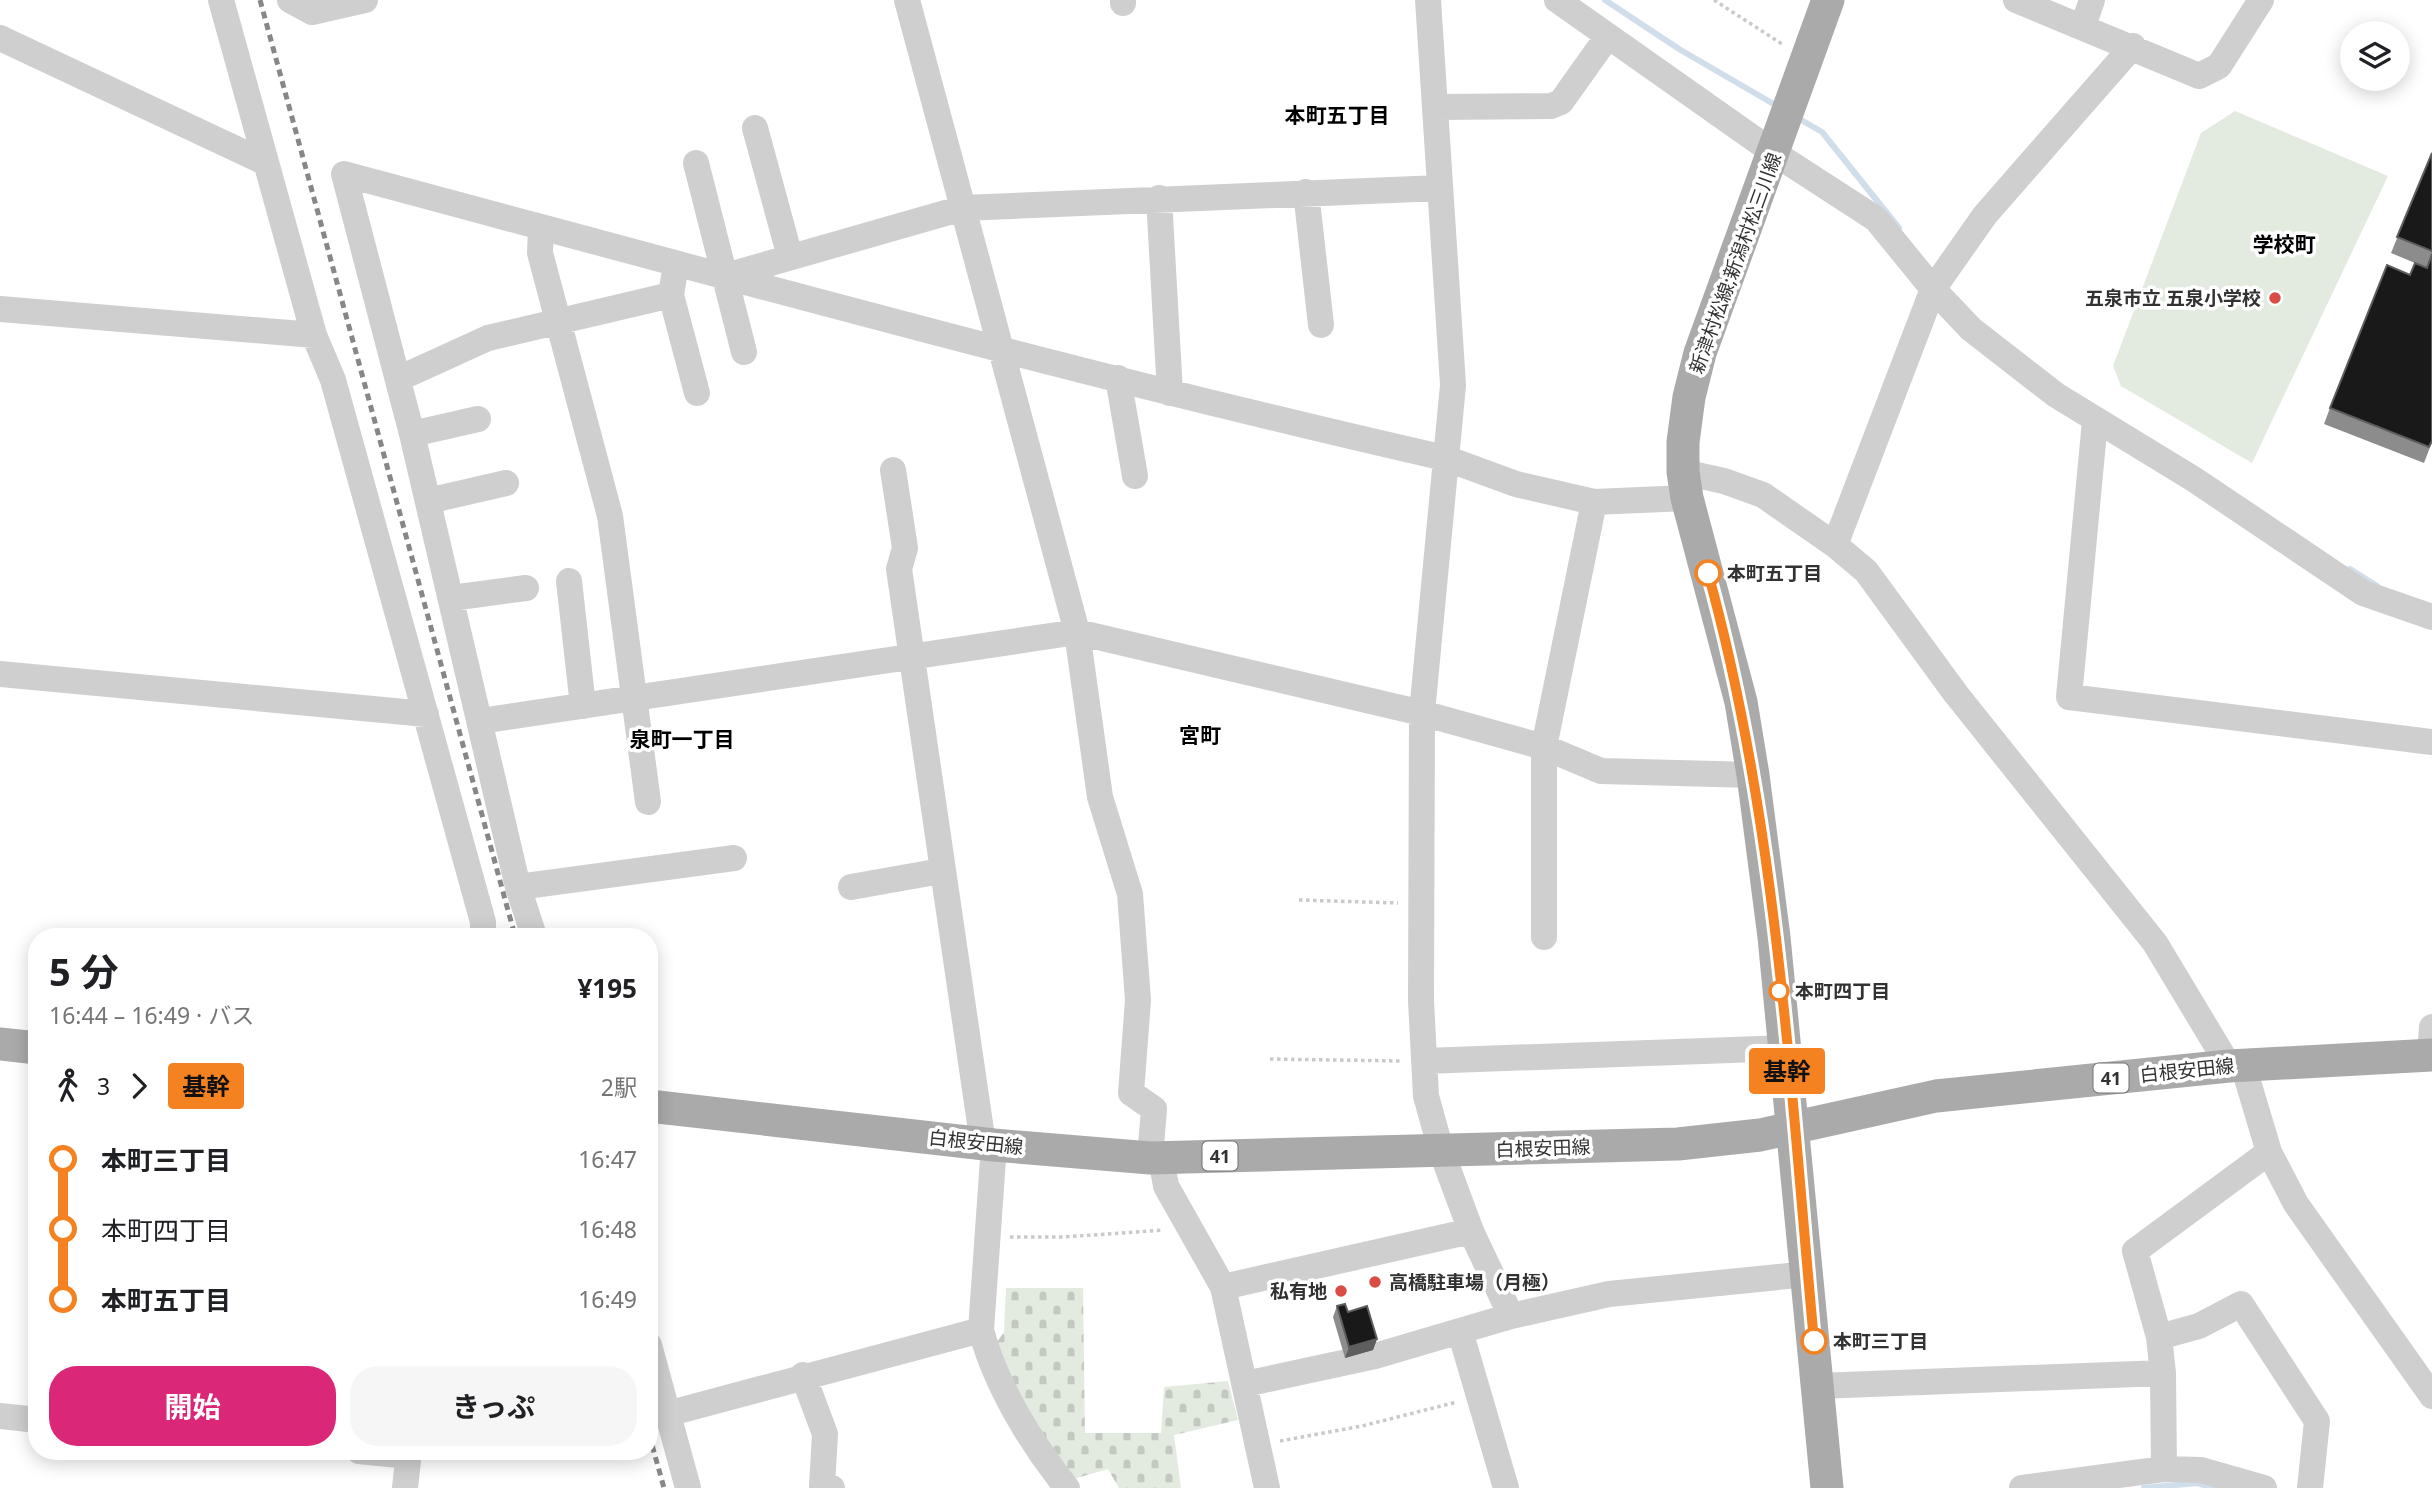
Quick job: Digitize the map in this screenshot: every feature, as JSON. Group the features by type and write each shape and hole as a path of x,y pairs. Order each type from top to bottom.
{"main road":[{"name":"新津村松線;新潟村松三川線","path":"1827,1488 1785,1048 1752,775 1738,691 1685,485 1683,442 1687,408 1700,353 1828,0"},
{"path":"0,1045 28,1047"},
{"name":"白根安田線","path":"658,1107 988,1144 1156,1158 1678,1144 1760,1135 1936,1096 2431,1046"}],"street":[{"path":"221,0 314,335 333,380 482,928"},
{"path":"290,0 312,12 363,0"},
{"path":"907,0 1077,632 1100,797 1130,894 1138,1000 1131,1093 1154,1108 1156,1158 1166,1186 1223,1287 1266,1488"},
{"path":"1428,0 1453,385 1422,713 1421,904 1426,1096 1441,1150 1471,1231 1511,1316"},
{"path":"1557,0 1774,153 1876,219 1933,289 1971,329 2095,421 2195,480 2363,593 2432,617"},
{"path":"2017,0 2133,46 2199,76 2223,61 2261,0"},
{"path":"2083,26 2092,0"},
{"path":"1436,107 1551,106 1561,102 1608,36"},
{"path":"0,38 264,162"},
{"path":"1835,545 1933,289 1985,215 2133,46"},
{"path":"755,128 790,257"},
{"path":"695,163 727,275 744,352"},
{"path":"531,928 518,887 412,434 345,174 727,275 1002,352 1118,377 1170,393 1445,458 1516,484 1594,502 1685,485 1724,481 1763,495 1835,545 1866,571 1956,694 2155,943 2236,1065 2269,1152 2296,1204 2432,1396"},
{"path":"727,275 963,208 1440,188"},
{"path":"1307,192 1321,326"},
{"path":"1159,198 1170,393"},
{"path":"541,226 540,253 610,516 648,802"},
{"path":"677,262 671,295 697,393"},
{"path":"398,379 488,338 559,324 671,295"},
{"path":"0,309 314,335"},
{"path":"1118,377 1135,476"},
{"path":"412,434 478,419"},
{"path":"2095,421 2070,697 2432,742"},
{"path":"893,470 905,548 899,569 942,871 988,1144 987,1237 981,1330 987,1355 1042,1457 1067,1488"},
{"path":"428,501 506,483"},
{"path":"1544,937 1544,747 1594,502"},
{"path":"569,581 583,706"},
{"path":"451,598 526,588"},
{"path":"480,721 1077,632 1422,713 1544,747 1601,771 1752,775"},
{"path":"0,674 426,714"},
{"path":"518,887 734,858"},
{"path":"851,887 942,871"},
{"path":"1424,1061 1785,1048"},
{"path":"2164,1469 2163,1373 2159,1337 2135,1251 2269,1152"},
{"path":"1223,1287 1471,1231"},
{"path":"1245,1384 1375,1356 1511,1316 1609,1294 1808,1274"},
{"path":"2159,1337 2199,1326 2241,1304 2317,1421 2310,1488"},
{"path":"667,1414 803,1375 981,1330"},
{"path":"1460,1331 1506,1488"},
{"path":"1818,1386 2163,1373"},
{"path":"803,1375 825,1434 822,1486 831,1488"},
{"path":"658,1380 688,1488"},
{"path":"0,1416 28,1419"},
{"path":"405,1488 408,1460"},
{"path":"2021,1488 2119,1483 2164,1469 2201,1470 2264,1488"}],"path":[{"path":"1714,0 1808,60"},
{"path":"1299,900 1421,904"},
{"path":"1270,1059 1424,1061"},
{"path":"987,1237 1065,1237 1190,1228"},
{"path":"1257,1445 1362,1426 1480,1395"}],"green space":[{"path":"2235,111 2388,176 2252,463 2121,386 2113,366 2201,133"},
{"path":"1006,1288 1083,1288 1085,1433 1161,1433 1164,1387 1228,1381 1238,1420 1174,1435 1181,1488 1119,1488 1108,1469 1070,1480 1043,1445 993,1348 1004,1332"}],"building":[{"path":"2432,153 2432,251 2397,237"},
{"path":"2432,254 2432,441 2429,447 2330,408 2387,265 2410,275 2415,263 2427,268"},
{"path":"1345,1304 1348,1312 1367,1306 1377,1339 1349,1347 1337,1306"}],"waterway":[{"path":"1605,0 1679,49 1777,106"},
{"path":"1796,117 1822,132 1899,228"},
{"path":"2350,569 2377,586"},
{"path":"2144,1488 2197,1483 2213,1488"}],"railway":[{"path":"260,0 513,928"},
{"path":"656,1460 664,1488"}],"bus line":[{"name":"基幹","path":"1708,573 1741,702 1752,775 1774,937 1814,1341"}],"place":[{"name":"五泉市立 五泉小学校","path":"2275,298"},
{"name":"本町五丁目","path":"1708,573"},
{"name":"本町四丁目","path":"1779,991"},
{"name":"高橋駐車場（月極）","path":"1375,1282"},
{"name":"私有地","path":"1341,1291"},
{"name":"本町三丁目","path":"1814,1341"}],"district":[{"name":"本町五丁目","path":"1337,115"},
{"name":"学校町","path":"2284,244"},
{"name":"宮町","path":"1200,735"},
{"name":"泉町一丁目","path":"682,739"}]}
